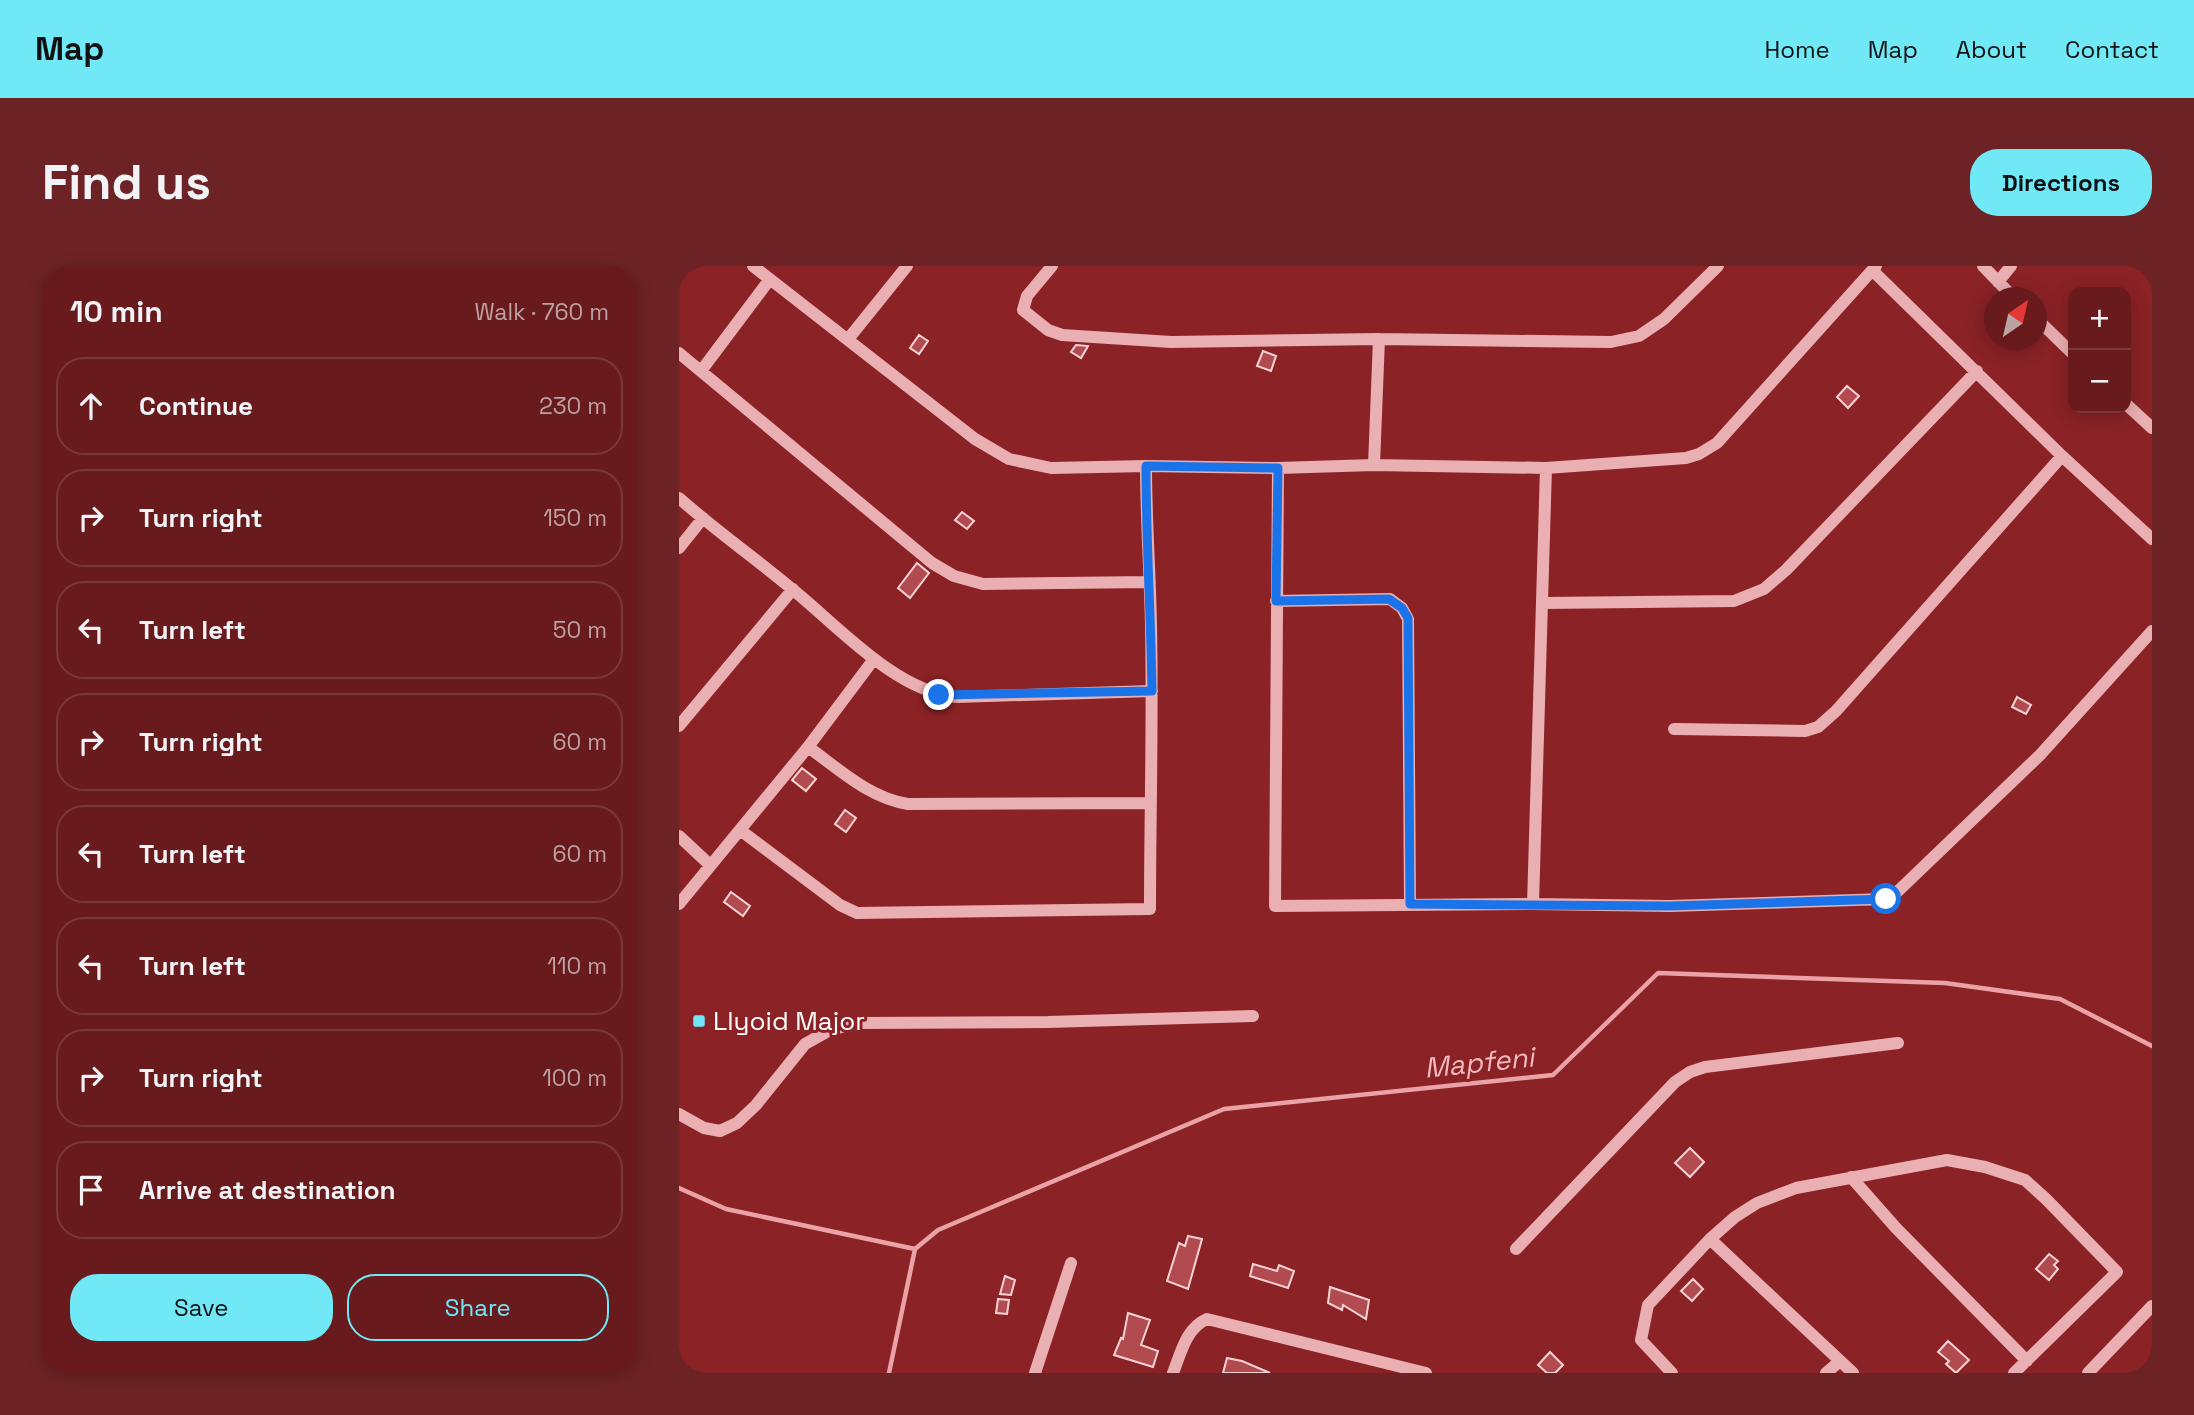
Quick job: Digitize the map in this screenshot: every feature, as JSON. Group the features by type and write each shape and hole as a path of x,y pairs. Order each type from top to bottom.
{"street":[{"path":"753,266 849,338 975,439 1009,460 1051,468 1278,468 1374,465 1546,468 1686,458 1717,443 1875,269 2062,456 2152,539"},
{"path":"849,338 907,266"},
{"path":"1052,266 1027,296 1023,310 1048,330 1062,335 1171,342 1611,342 1639,336 1664,319 1718,266"},
{"path":"1983,266 2003,287"},
{"path":"1998,282 2011,266"},
{"path":"701,371 770,279"},
{"path":"2047,329 2069,350"},
{"path":"1374,465 1379,340"},
{"path":"679,353 932,563 954,576 983,584 1149,582"},
{"path":"1543,603 1734,601 1764,589 1786,570 1977,371"},
{"path":"2131,409 2152,429"},
{"path":"1674,729 1805,731 1818,727 1836,711 2062,456"},
{"path":"740,830 840,905 856,913 1150,909 1152,691 1146,466"},
{"path":"1278,468 1275,906 1670,906 1886,899 1895,894 2040,755 2152,631"},
{"path":"1533,904 1546,468"},
{"path":"679,498 793,589 874,659 921,689 939,695 1152,691"},
{"path":"679,548 703,518"},
{"path":"679,726 793,589"},
{"path":"1276,601 1389,599 1402,608 1408,618 1410,904"},
{"path":"679,904 807,747 874,659"},
{"path":"807,747 876,795 908,804 1150,803"},
{"path":"679,836 711,865"},
{"path":"679,1114 703,1128 720,1131 737,1123 805,1044 830,1030 857,1023 1048,1022 1253,1016"},
{"path":"1516,1249 1675,1082 1690,1072 1705,1067 1898,1043"},
{"path":"1672,1373 1641,1340 1648,1305 1710,1239 1735,1217 1756,1203 1796,1188 1947,1160 1985,1167 2025,1180 2117,1272 2014,1373"},
{"path":"1851,1177 1896,1228 2027,1361"},
{"path":"1710,1239 1853,1373"},
{"path":"1035,1373 1071,1263"},
{"path":"2088,1373 2152,1306"},
{"path":"1173,1373 1189,1333 1197,1323 1207,1319 1426,1373"},
{"path":"1826,1373 1840,1361"}],"building":[{"path":"919,335 928,341 919,354 910,348"},
{"path":"1076,345 1088,346 1081,358 1071,352"},
{"path":"1263,351 1276,356 1271,371 1257,366"},
{"path":"1847,386 1859,396 1848,408 1837,397"},
{"path":"962,512 974,521 967,529 955,520"},
{"path":"917,563 929,573 910,598 898,588"},
{"path":"2017,697 2031,705 2026,714 2012,707"},
{"path":"802,768 816,779 806,791 792,780"},
{"path":"845,810 856,818 846,832 835,824"},
{"path":"731,892 750,906 743,916 724,902"},
{"path":"1690,1148 1704,1162 1690,1177 1675,1163"},
{"path":"1188,1236 1202,1239 1188,1289 1167,1281 1179,1243 1185,1246"},
{"path":"2049,1254 2058,1261 2054,1265 2058,1269 2049,1280 2036,1269"},
{"path":"1253,1264 1277,1271 1279,1265 1294,1271 1288,1288 1250,1276"},
{"path":"1005,1276 1015,1280 1011,1295 1000,1294"},
{"path":"1693,1279 1703,1289 1692,1301 1681,1291"},
{"path":"1330,1287 1369,1300 1366,1319 1343,1305 1342,1310 1328,1303"},
{"path":"998,1299 1009,1300 1007,1314 996,1313"},
{"path":"1128,1313 1150,1320 1141,1345 1158,1351 1153,1367 1114,1355 1121,1338 1123,1339"},
{"path":"1948,1341 1969,1360 1956,1373 1946,1364 1949,1361 1938,1352"},
{"path":"1550,1352 1563,1365 1555,1373 1547,1373 1538,1365"},
{"path":"1227,1358 1242,1361 1270,1373 1223,1373"}],"waterway":[{"name":"Mapfeni","path":"915,1249 938,1230 1224,1109 1553,1075 1658,973 1945,983 2060,999 2152,1046"},
{"path":"679,1188 726,1209 915,1249"},
{"path":"889,1373 915,1249"}],"place":[{"name":"Llyoid Major","path":"699,1021"}],"route":[{"path":"939,695 955,697 1152,691 1146,466 1278,468 1276,601 1389,599 1402,608 1408,618 1410,904 1670,906 1886,899"}]}
